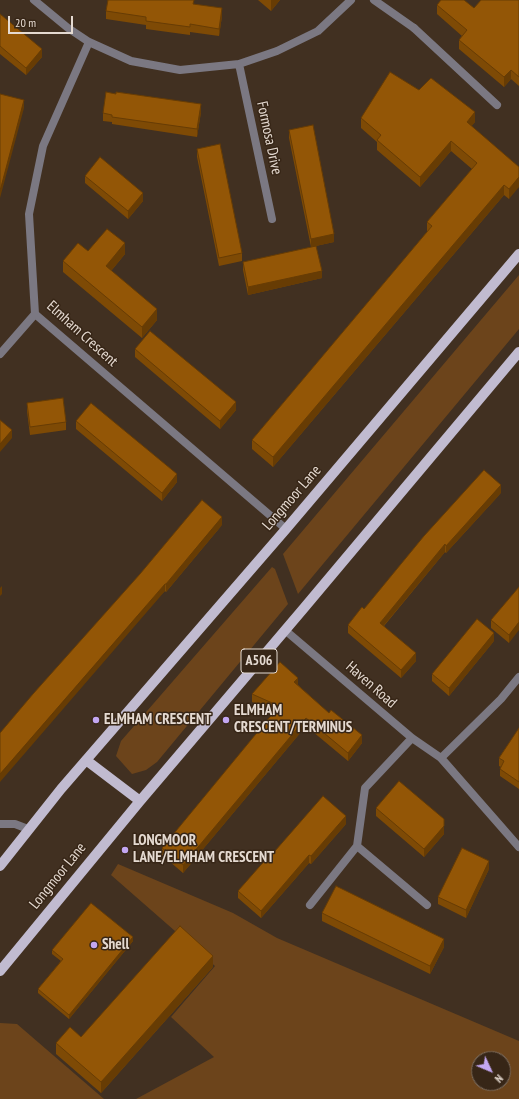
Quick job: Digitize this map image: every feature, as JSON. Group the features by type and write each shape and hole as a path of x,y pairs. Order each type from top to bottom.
{"main road":[{"name":"Longmoor Lane","path":"0,866 28,829 86,760 286,529 519,254"},
{"name":"Longmoor Lane","path":"0,971 140,801 286,630 519,352"},
{"path":"86,760 140,801"}],"street":[{"path":"34,0 68,28 89,42 131,61 180,70 239,64 277,51 318,31 351,0"},
{"path":"374,0 414,28 497,105"},
{"name":"Elmham Crescent","path":"89,42 43,146 29,214 35,314 286,529"},
{"name":"Formosa Drive","path":"239,64 272,219"},
{"path":"0,354 35,314"},
{"name":"Haven Road","path":"286,630 412,738 440,758 519,847"},
{"path":"440,758 501,699 519,677"},
{"path":"310,905 357,846 365,788 412,738"},
{"path":"0,824 15,824 28,829"},
{"path":"357,846 427,905"}],"shaded area":[{"path":"519,275 519,329 298,594 283,554"},
{"path":"272,567 275,569 288,604 157,762 146,770 132,774 116,756 121,741"},
{"path":"118,864 233,913 277,938 519,1041 519,1099 136,1099 214,1057 171,1017 215,966 111,875"},
{"path":"0,1023 17,1024 104,1099 0,1099"}],"building":[{"path":"108,0 194,0 193,4 222,8 219,29 190,24 190,27 146,21 146,17 106,11"},
{"path":"441,0 464,0 474,8 481,0 519,0 519,77 511,70 504,77 459,40 467,30 437,5"},
{"path":"0,14 42,49 26,68 0,46"},
{"path":"390,72 419,90 431,78 475,112 467,122 519,167 519,177 509,189 504,185 273,457 252,440 432,226 427,222 477,163 451,141 420,177 377,140 381,135 361,118"},
{"path":"106,92 116,94 116,92 201,104 197,129 112,117 112,115 103,113"},
{"path":"0,94 24,100 0,191"},
{"path":"313,125 334,234 311,239 289,130"},
{"path":"220,144 242,253 219,258 197,149"},
{"path":"100,157 143,193 128,211 85,176"},
{"path":"107,229 125,243 106,266 157,309 142,327 63,261 78,243 88,251"},
{"path":"316,246 322,271 248,287 243,262"},
{"path":"150,331 236,402 220,421 135,349"},
{"path":"63,398 66,422 30,427 27,403"},
{"path":"91,403 177,474 162,493 76,421"},
{"path":"0,420 12,430 0,444"},
{"path":"484,470 501,485 446,546 445,544 380,623 416,653 401,670 348,625 362,607 364,609 424,536"},
{"path":"202,500 222,517 166,584 0,774 0,733 140,574"},
{"path":"519,587 519,622 509,635 491,620"},
{"path":"477,619 494,633 449,688 432,674"},
{"path":"280,662 298,678 294,682 329,713 331,710 362,735 348,753 306,718 183,865 162,848 279,706 252,694"},
{"path":"519,728 519,782 500,769 504,761 499,758"},
{"path":"399,781 444,819 444,826 424,849 376,808"},
{"path":"323,796 346,816 311,856 309,855 261,911 238,891"},
{"path":"462,848 489,861 466,910 438,897"},
{"path":"336,886 444,939 430,966 322,913"},
{"path":"91,903 133,937 69,1015 38,989 63,959 52,950"},
{"path":"180,926 213,956 101,1082 56,1043 70,1027 81,1037"}],"place":[{"name":"ELMHAM CRESCENT","path":"96,720"},
{"name":"ELMHAM CRESCENT/TERMINUS","path":"226,720"},
{"name":"LONGMOOR LANE/ELMHAM CRESCENT","path":"125,850"},
{"name":"Shell","path":"94,945"}]}
